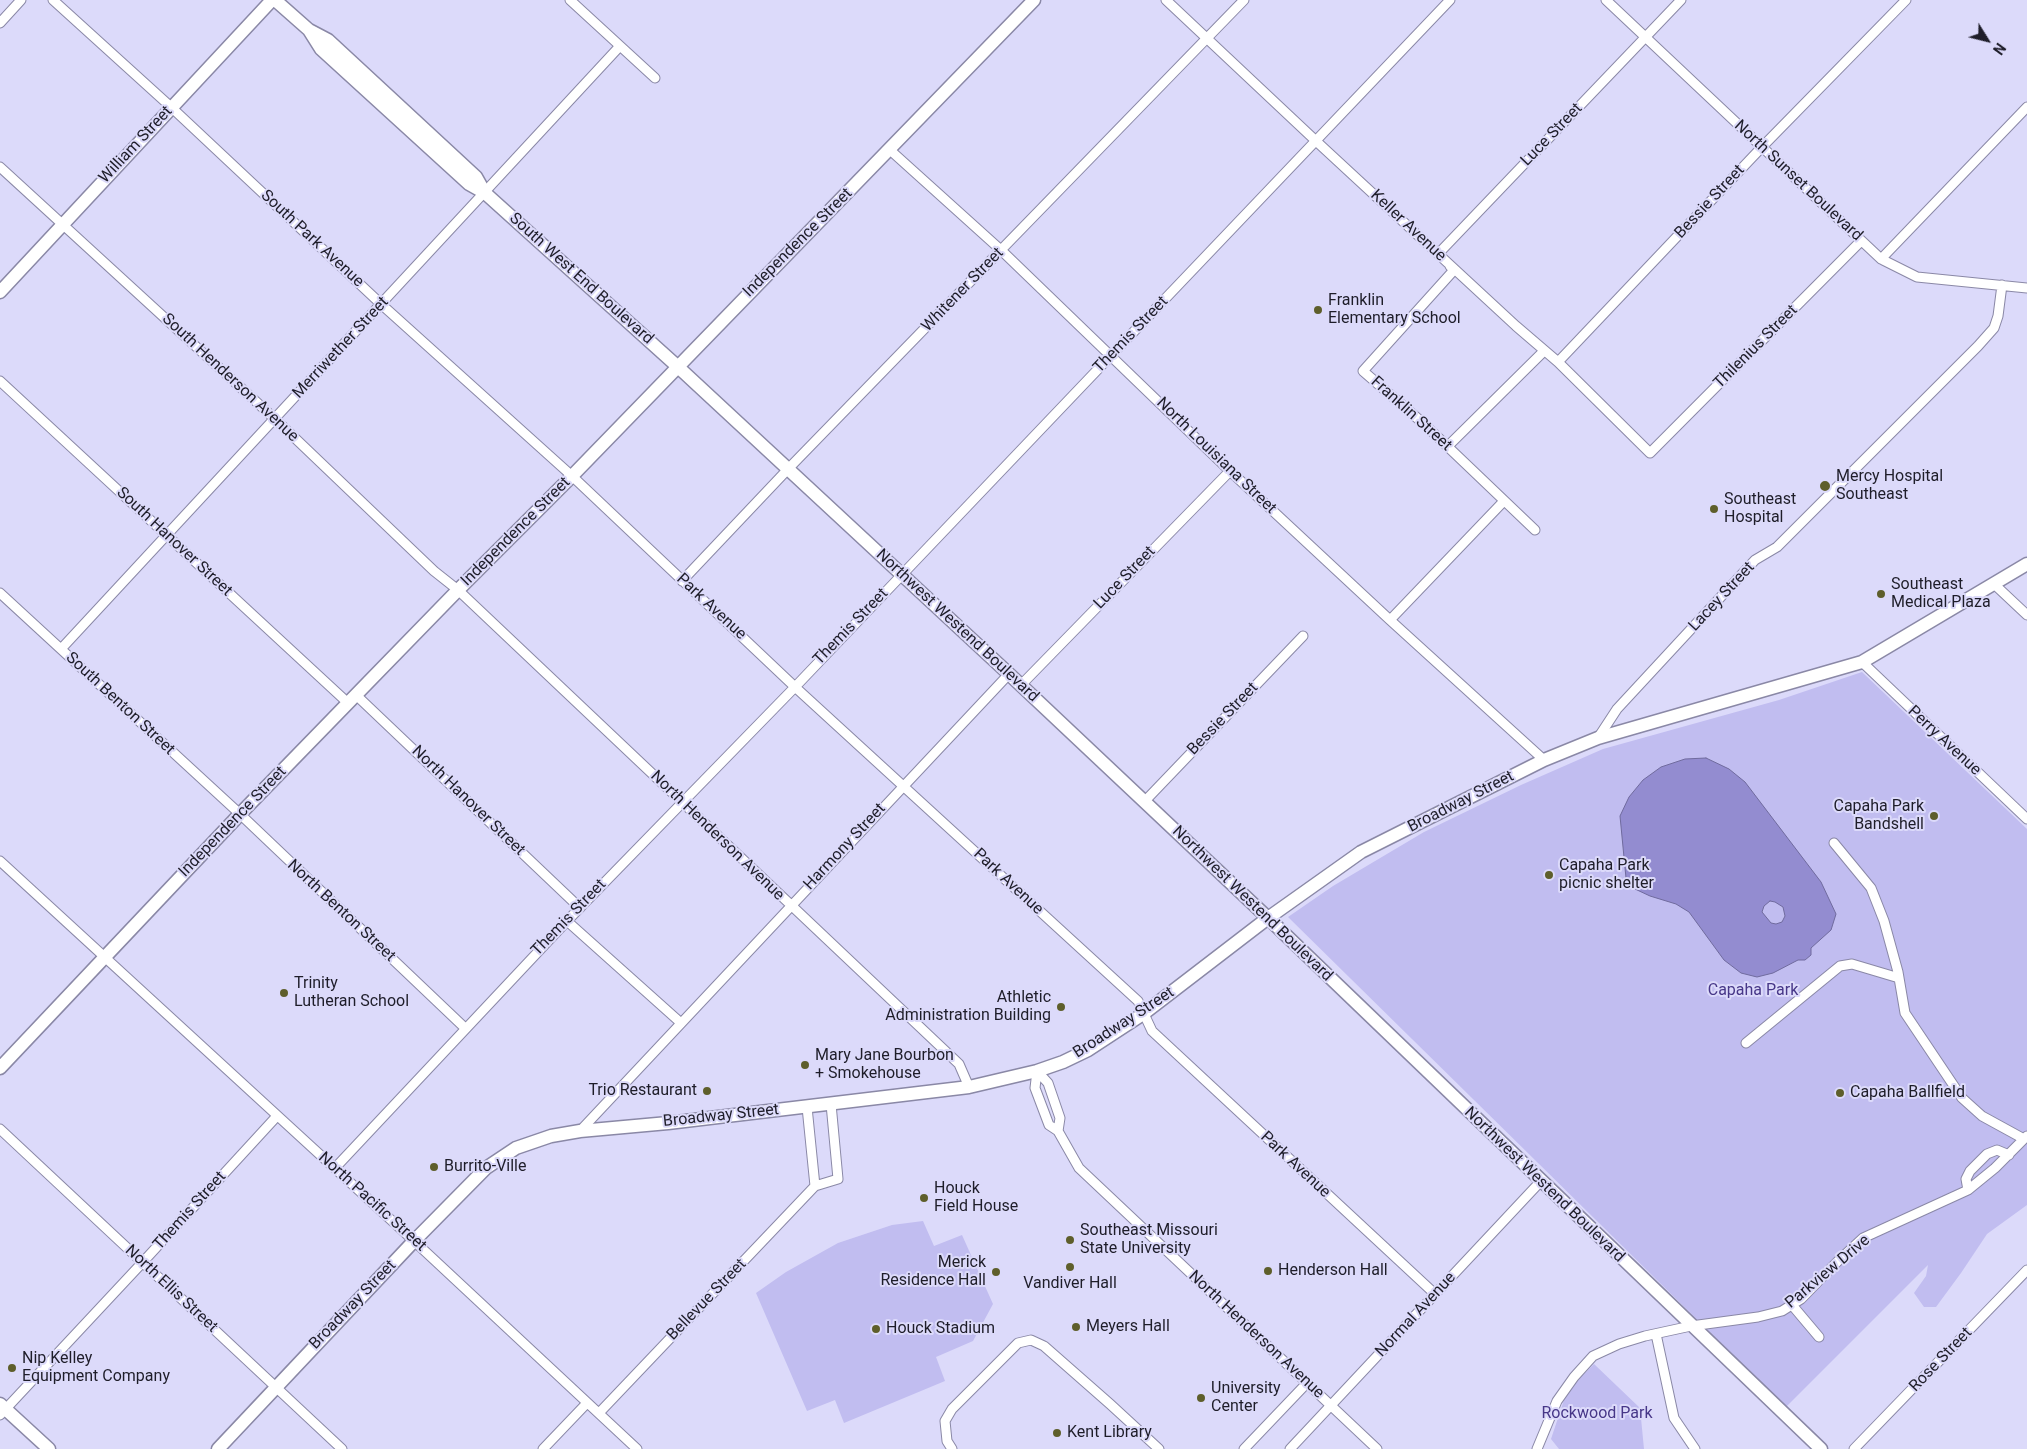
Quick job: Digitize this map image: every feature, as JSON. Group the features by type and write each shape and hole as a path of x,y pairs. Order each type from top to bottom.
{"street":[{"path":"0,23 21,0"},
{"name":"South Park Avenue","path":"53,0 171,107 381,304 572,476"},
{"name":"William Street","path":"0,292 171,107 274,0"},
{"name":"South West End Boulevard","path":"274,0 309,30 328,40 476,177 485,193 677,366"},
{"path":"570,0 654,78"},
{"name":"Independence Street","path":"0,1068 240,814 890,150 1034,0"},
{"name":"Keller Avenue","path":"1166,0 1438,254 1558,362 1650,453"},
{"name":"Whitener Street","path":"682,581 789,468 1244,0"},
{"name":"Themis Street","path":"335,1168 434,1065 465,1028 567,921 795,686 1450,0"},
{"name":"North Sunset Boulevard","path":"1606,0 1644,38 1881,259 1917,277 2027,288"},
{"name":"Luce Street","path":"1438,254 1681,0"},
{"name":"Bessie Street","path":"1558,362 1762,147 1906,0"},
{"name":"Merriwether Street","path":"61,649 620,46"},
{"path":"1881,259 2027,107"},
{"name":"North Louisiana Street","path":"890,150 1002,251 1230,471 1544,760"},
{"name":"South Henderson Avenue","path":"0,167 275,419 434,571 458,590"},
{"name":"Thilenius Street","path":"1650,453 1861,241"},
{"name":"Franklin Street","path":"1438,254 1454,270 1363,371 1448,446 1503,502 1535,530"},
{"name":"Lacey Street","path":"1598,738 1617,709 1755,560 1777,548 1978,346 1994,328 1998,316 2002,284"},
{"path":"1448,446 1544,351"},
{"name":"Northwest Westend Boulevard","path":"677,366 789,468 1268,918 1821,1449"},
{"name":"South Hanover Street","path":"0,381 167,535 352,699"},
{"name":"Luce Street","path":"1021,685 1230,471"},
{"name":"Park Avenue","path":"572,476 795,686 1138,1001 1152,1031 1435,1294"},
{"path":"1390,620 1503,502"},
{"name":"Broadway Street","path":"218,1449 414,1241 486,1168 516,1148 551,1136 580,1131 808,1107 969,1087 1037,1071 1063,1062 1088,1050 1143,1014 1268,918 1361,852 1544,760 1598,738 1862,662 2027,564"},
{"path":"1994,584 2027,615"},
{"name":"North Henderson Avenue","path":"458,590 959,1064 969,1087"},
{"name":"South Benton Street","path":"0,593 240,814"},
{"name":"Bessie Street","path":"1144,802 1303,636"},
{"name":"Perry Avenue","path":"1862,662 2027,819"},
{"name":"Harmony Street","path":"580,1131 1009,674"},
{"name":"North Hanover Street","path":"352,699 580,908"},
{"name":"North Benton Street","path":"240,814 465,1028"},
{"path":"1834,843 1871,888 1884,921 1900,978 1905,1014 1962,1098 1982,1116 2026,1138"},
{"name":"North Pacific Street","path":"0,861 106,956 637,1449"},
{"path":"567,921 681,1023"},
{"path":"1746,1043 1840,966 1852,964 1900,978"},
{"name":"North Henderson Avenue","path":"1037,1071 1048,1083 1060,1118 1058,1131"},
{"name":"North Henderson Avenue","path":"1037,1071 1035,1088 1049,1125 1058,1131 1079,1168 1377,1449"},
{"path":"808,1107 815,1186 838,1180 831,1104"},
{"name":"Themis Street","path":"2,1409 142,1263 277,1116"},
{"name":"North Ellis Street","path":"0,1129 342,1449"},
{"name":"Parkview Drive","path":"1537,1449 1557,1401 1574,1377 1593,1356 1620,1344 1656,1334 1691,1326 1758,1317 1782,1311 1802,1298 1864,1238 1968,1190 2026,1138"},
{"path":"1968,1190 1966,1179 1970,1171 1986,1154 1997,1150 2008,1155"},
{"name":"Normal Avenue","path":"1290,1449 1541,1181"},
{"name":"Bellevue Street","path":"599,1413 815,1186"},
{"name":"Rose Street","path":"1854,1449 2027,1270"},
{"path":"1792,1305 1819,1337"},
{"path":"1656,1334 1674,1418 1695,1449"},
{"path":"952,1449 947,1441 945,1421 952,1409 1018,1343 1031,1340 1050,1352 1159,1449"},
{"path":"1244,1449 1307,1383"},
{"path":"543,1449 587,1403"},
{"path":"2,1409 49,1449"}],"green space":[{"name":"Capaha Park","path":"1862,672 2027,829 2027,1205 1987,1234 1936,1307 1924,1307 1914,1293 1926,1276 1928,1265 1786,1407 1288,917 1333,886 1424,832 1521,785 1603,749 1779,700"},
{"name":"Houck Stadium","path":"923,1221 934,1246 962,1235 993,1304 973,1341 936,1357 945,1381 844,1423 835,1400 807,1411 756,1293 786,1272 838,1243 892,1225"},
{"name":"Rockwood Park","path":"1594,1364 1640,1408 1644,1449 1559,1449 1551,1439 1564,1400 1578,1380"}],"shaded area":[{"path":"1706,758 1729,769 1745,782 1821,882 1836,914 1831,930 1811,948 1811,955 1805,960 1798,960 1773,973 1757,977 1741,973 1724,960 1689,912 1676,904 1635,889 1626,878 1620,816 1629,797 1643,780 1661,767 1685,759","holes":["1770,901 1783,907 1785,916 1782,922 1776,924 1771,923 1762,912 1764,906"]}],"place":[{"name":"Franklin Elementary School","path":"1318,310"},
{"name":"Mercy Hospital Southeast","path":"1825,486"},
{"name":"Southeast Hospital","path":"1714,509"},
{"name":"Southeast Medical Plaza","path":"1881,594"},
{"name":"Capaha Park Bandshell","path":"1934,816"},
{"name":"Capaha Park picnic shelter","path":"1549,875"},
{"name":"Trinity Lutheran School","path":"284,993"},
{"name":"Athletic Administration Building","path":"1061,1007"},
{"name":"Mary Jane Bourbon + Smokehouse","path":"805,1065"},
{"name":"Trio Restaurant","path":"707,1091"},
{"name":"Capaha Ballfield","path":"1840,1093"},
{"name":"Burrito-Ville","path":"434,1167"},
{"name":"Houck Field House","path":"924,1198"},
{"name":"Southeast Missouri State University","path":"1070,1240"},
{"name":"Vandiver Hall","path":"1070,1267"},
{"name":"Henderson Hall","path":"1268,1271"},
{"name":"Merick Residence Hall","path":"996,1272"},
{"name":"Meyers Hall","path":"1076,1327"},
{"name":"Houck Stadium","path":"876,1329"},
{"name":"Nip Kelley Equipment Company","path":"12,1368"},
{"name":"University Center","path":"1201,1398"},
{"name":"Kent Library","path":"1057,1433"}]}
